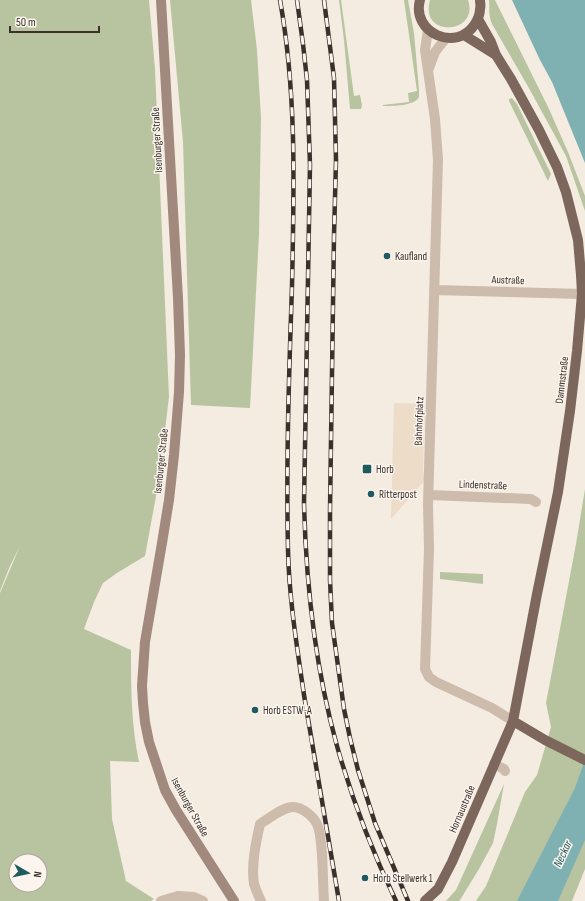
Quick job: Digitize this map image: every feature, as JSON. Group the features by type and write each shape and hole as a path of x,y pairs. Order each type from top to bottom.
{"main road":[{"path":"420,0 419,13 422,22 428,30 436,36 446,38 455,38 464,35 472,28 478,19 480,0"},
{"name":"Dammstraße","path":"478,19 491,42 496,55 539,130 556,167 566,192 578,240 582,275 582,294 575,374 558,492 513,721"},
{"name":"Dammstraße","path":"464,35 496,55"},
{"path":"513,721 544,740 585,760"},
{"name":"Hornaustraße","path":"425,901 438,889 452,862 513,721"}],"street":[{"name":"Isenburger Straße","path":"161,0 180,355 175,447 169,500 145,642 142,686 143,703 149,742 165,790 176,810 234,901"},
{"name":"Bahnhofplatz","path":"428,30 425,50 435,119 438,160 425,669 427,674 436,682 492,708 513,721"},
{"name":"Bahnhofplatz","path":"428,70 435,52 446,38"},
{"name":"Austraße","path":"434,290 582,294"},
{"name":"Lindenstraße","path":"429,495 534,501"},
{"path":"494,764 505,771"},
{"path":"261,901 254,883 253,872 256,841 260,824 281,810 292,807 308,813 317,825 321,841 324,901"},
{"path":"161,901 178,896 194,896 203,901"}],"green space":[{"path":"0,0 149,0 155,69 169,397 159,480 145,556 103,583 84,629 131,650 133,720 139,762 110,761 112,819 126,881 154,899 151,901 0,901 0,593 20,546 0,591"},
{"path":"170,0 251,0 257,50 261,118 259,234 250,408 191,405 183,142"},
{"path":"339,0 341,0 354,96 360,95 362,105 361,109 350,109"},
{"path":"404,0 408,0 414,33 419,97 417,100 408,104 383,106 409,102 408,93 417,91"},
{"path":"430,0 468,0 469,11 466,20 458,25 449,27 440,26 433,21 429,13"},
{"path":"489,0 495,0 549,109 585,196 585,211 566,156 492,24"},
{"path":"512,98 517,104 551,174 548,181 509,101 509,99"},
{"path":"585,489 585,869 572,901 476,901 486,886 525,792 537,775 551,727 546,703"},
{"path":"440,572 483,574 483,584 440,579"},
{"path":"504,784 493,843 460,900 446,901 456,890"}],"shaded area":[{"path":"394,403 425,404 423,470 425,480 391,519"}],"water":[{"path":"512,0 585,0 585,163 552,82"},
{"name":"Neckar","path":"585,760 585,840 558,901 517,901 575,788"}],"railway":[{"path":"280,0 292,107 294,179 287,517 290,586 304,695 339,901"},
{"path":"297,0 307,80 310,165 304,503 307,564 313,626 317,656 329,716 349,786 363,825 396,901"},
{"path":"324,0 334,78 336,160 330,511 330,580 332,623 344,709 358,770 375,823 408,901"}],"place":[{"name":"Kaufland","path":"387,256"},
{"name":"Horb","path":"367,469"},
{"name":"Ritterpost","path":"371,494"},
{"name":"Horb ESTW-A","path":"255,710"},
{"name":"Horb Stellwerk 1","path":"365,878"}]}
